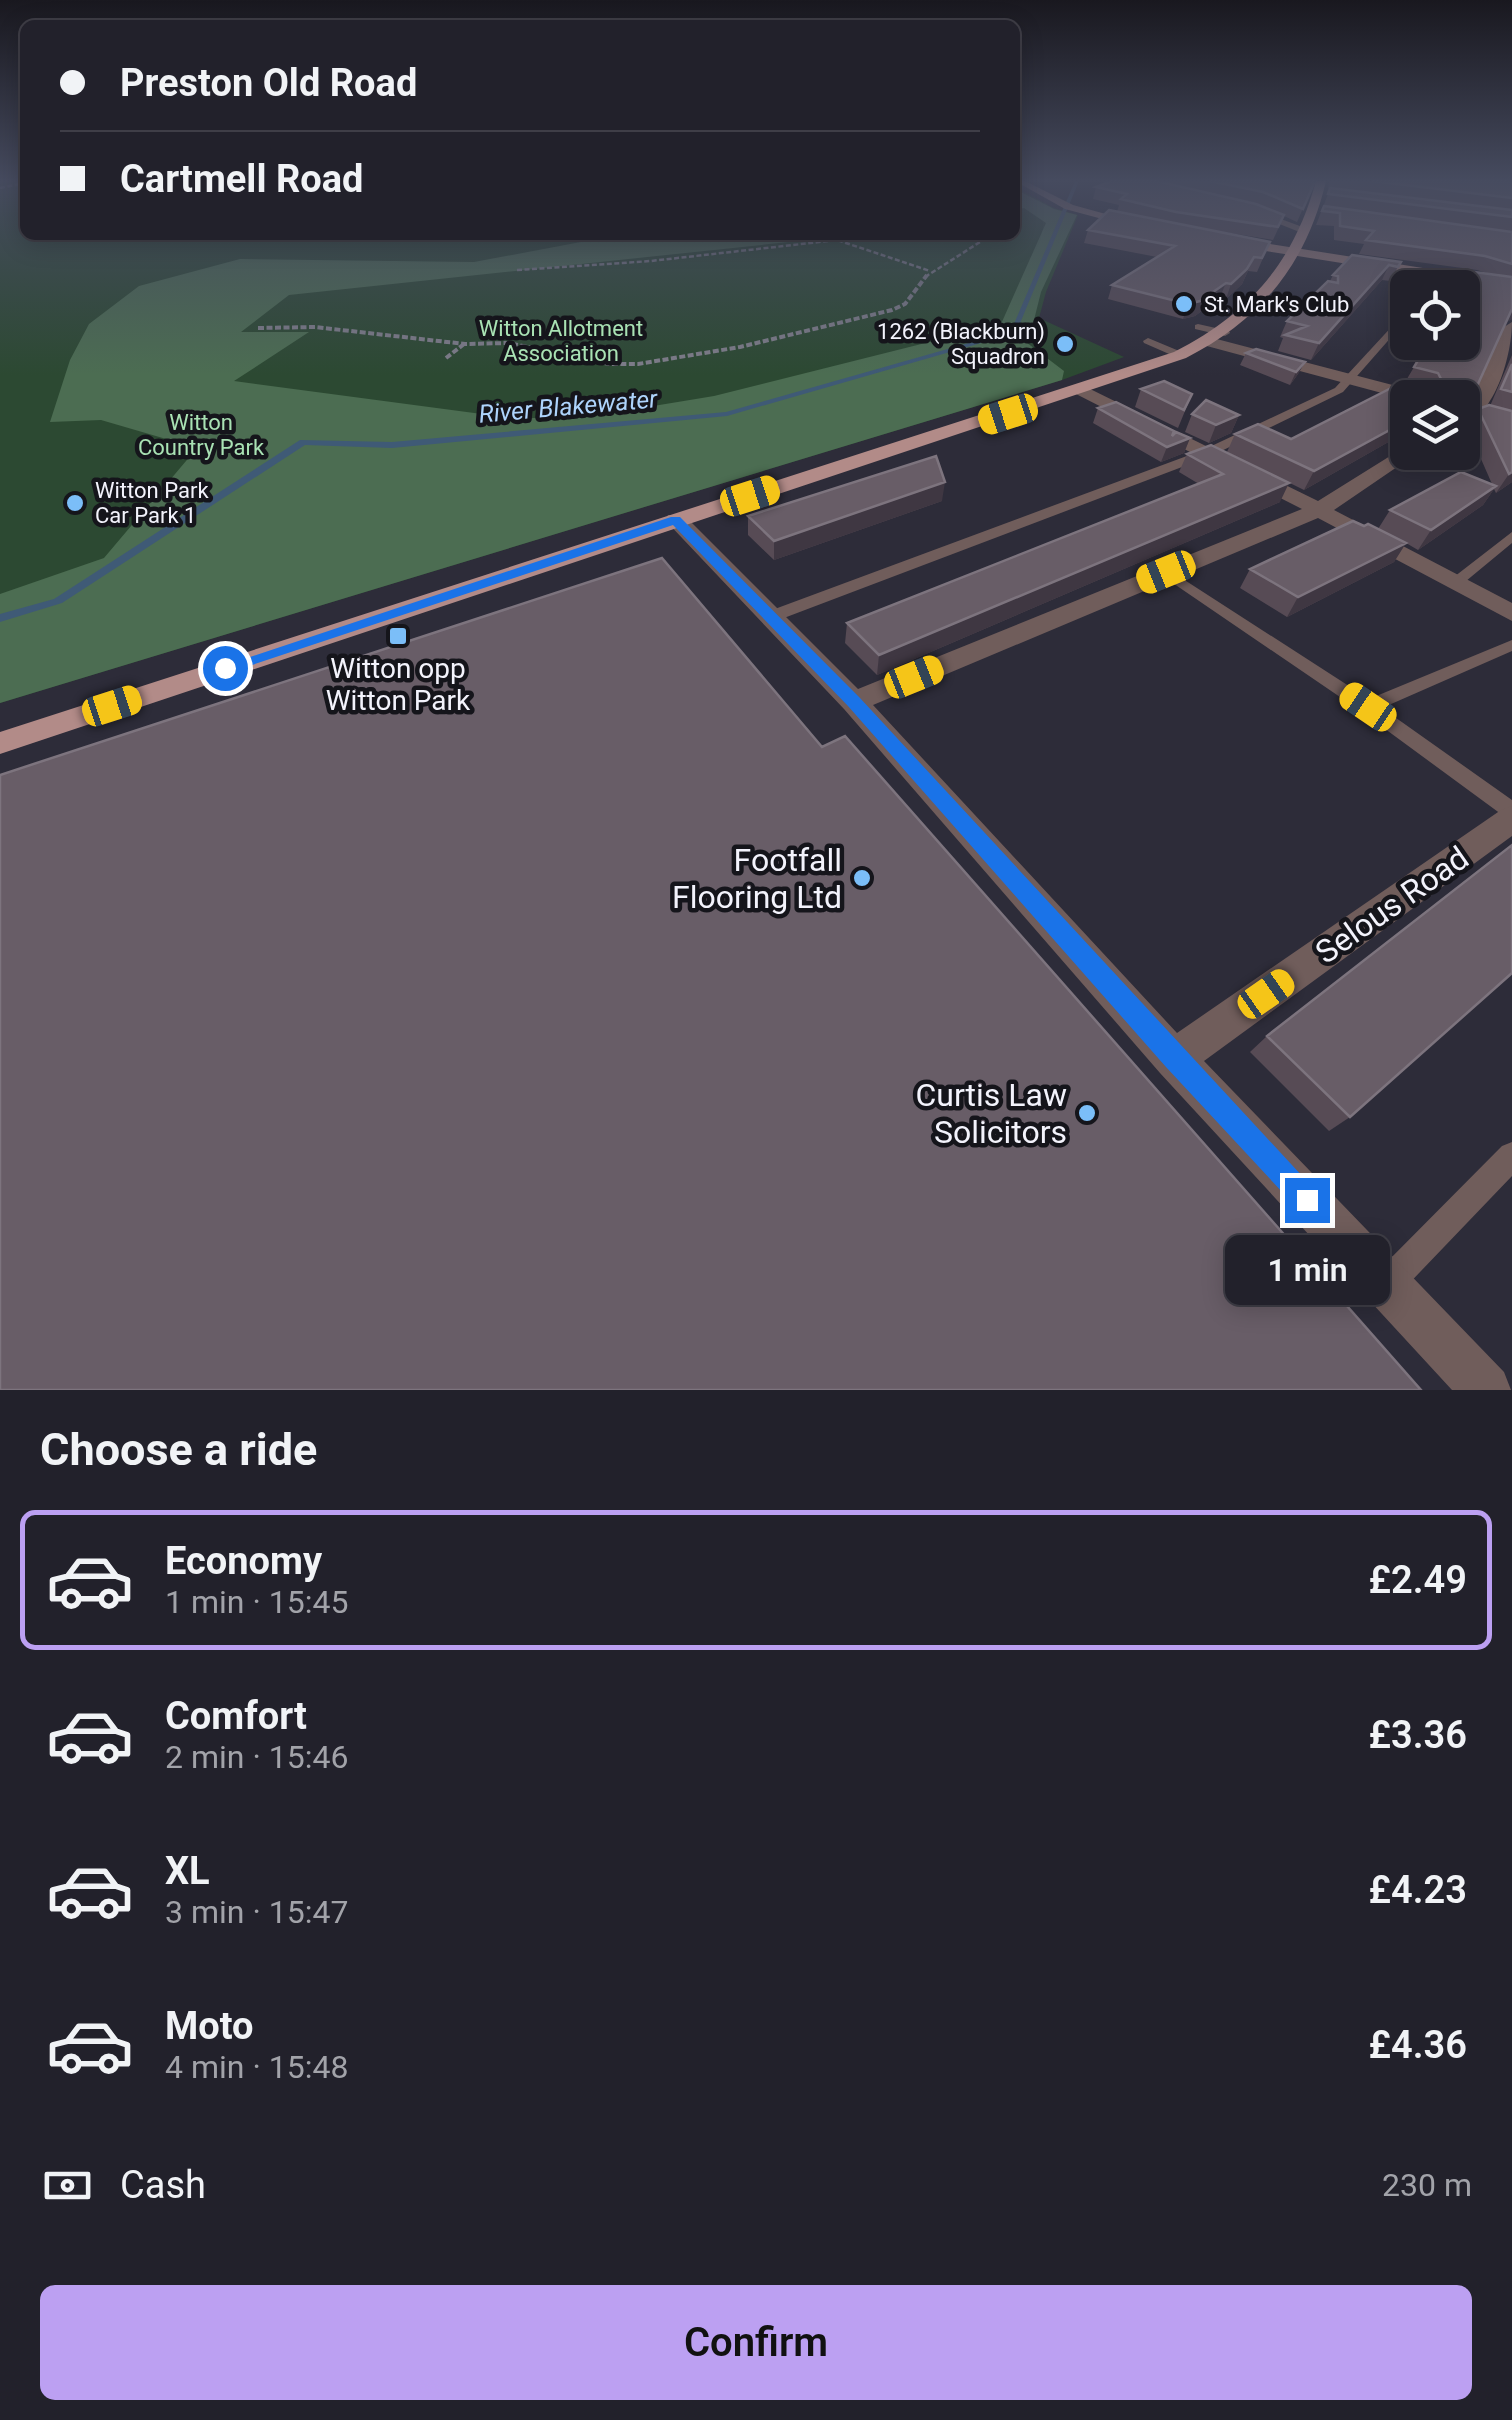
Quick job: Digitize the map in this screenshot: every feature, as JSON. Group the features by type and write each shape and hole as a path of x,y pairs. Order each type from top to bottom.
{"main road":[{"path":"0,742 1180,355 1262,297 1299,246"},
{"path":"1322,246 1424,270"},
{"path":"1480,280 1512,286"}],"street":[{"path":"1480,399 1512,328"},
{"path":"1211,334 1390,389"},
{"path":"1082,390 1319,510 1512,614"},
{"path":"854,702 1319,510 1390,465"},
{"path":"676,520 854,702 1174,1059 1486,1390"},
{"name":"Selous Road","path":"1174,1059 1512,819"}],"lane":[{"path":"770,617 1206,453 1339,390 1390,332"},
{"path":"1148,341 1180,355"},
{"path":"1454,583 1512,536"},
{"path":"1166,572 1368,707 1512,811"},
{"path":"1368,707 1512,645"},
{"path":"1387,1285 1512,1156"}],"path":[{"path":"517,270 651,262 787,246"},
{"path":"854,246 930,272"},
{"path":"258,328 316,328 466,344 508,344 610,364 638,364 740,347 892,310 906,304 930,272 973,246"},
{"path":"446,358 466,344"}],"green space":[{"name":"Witton Country Park","path":"0,246 1065,246 1039,318 1124,357 1062,380 0,703"},
{"path":"560,246 752,246 289,295 241,332 309,332 234,381 520,419 617,412 714,396 1001,324 1036,246 1063,246 1041,292 1034,320 1046,326 1017,331 1005,326 1064,371 1062,380 0,703 0,594 104,558 197,448 101,420 50,422 70,360 89,324 139,286 240,259 474,262"}],"building":[{"path":"1175,246 1268,246 1262,258 1254,257 1231,284 1226,283 1200,301 1188,304 1112,285"},
{"path":"1410,246 1512,246 1512,264 1485,256"},
{"path":"1352,255 1401,262 1398,267 1389,265 1319,343 1285,335 1307,326 1287,321 1328,281 1338,283 1338,276 1333,275"},
{"path":"1480,273 1512,277 1512,309 1480,380 1442,380 1438,373 1414,367 1418,360 1480,360"},
{"path":"1256,349 1305,362 1296,372 1246,353"},
{"path":"1512,364 1512,392 1501,389"},
{"path":"1164,381 1192,394 1184,410 1141,389"},
{"path":"1390,389 1390,430 1314,471 1235,434 1258,424 1291,439"},
{"path":"1206,400 1239,415 1216,425 1192,414"},
{"path":"1116,402 1174,431 1172,436 1176,432 1190,438 1167,447 1098,408"},
{"path":"1489,405 1512,411 1509,474 1480,413 1480,408"},
{"path":"1211,445 1289,483 879,655 847,623 1223,474 1187,454"},
{"path":"936,456 945,482 774,541 748,516"},
{"path":"1461,472 1496,486 1431,530 1390,510"},
{"path":"1353,521 1406,543 1298,597 1250,569"},
{"path":"662,558 822,747 845,736 1421,1390 0,1390 0,775"},
{"path":"1512,845 1512,973 1350,1117 1267,1036"}],"waterway":[{"name":"River Blakewater","path":"0,618 58,601 303,442 392,445 727,414 1014,332 1050,246"}],"place":[{"name":"St. Mark's Club","path":"1184,304"},
{"name":"1262 (Blackburn) Squadron","path":"1065,344"},
{"name":"Witton Park Car Park 1","path":"75,503"},
{"name":"Witton opp Witton Park","path":"398,636"},
{"name":"Footfall Flooring Ltd","path":"862,878"},
{"name":"Curtis Law Solicitors","path":"1087,1113"}],"route":[{"path":"225,668 676,520 854,702 1174,1059 1307,1200"}],"park label":[{"name":"Witton Allotment Association","path":"561,340"}]}
